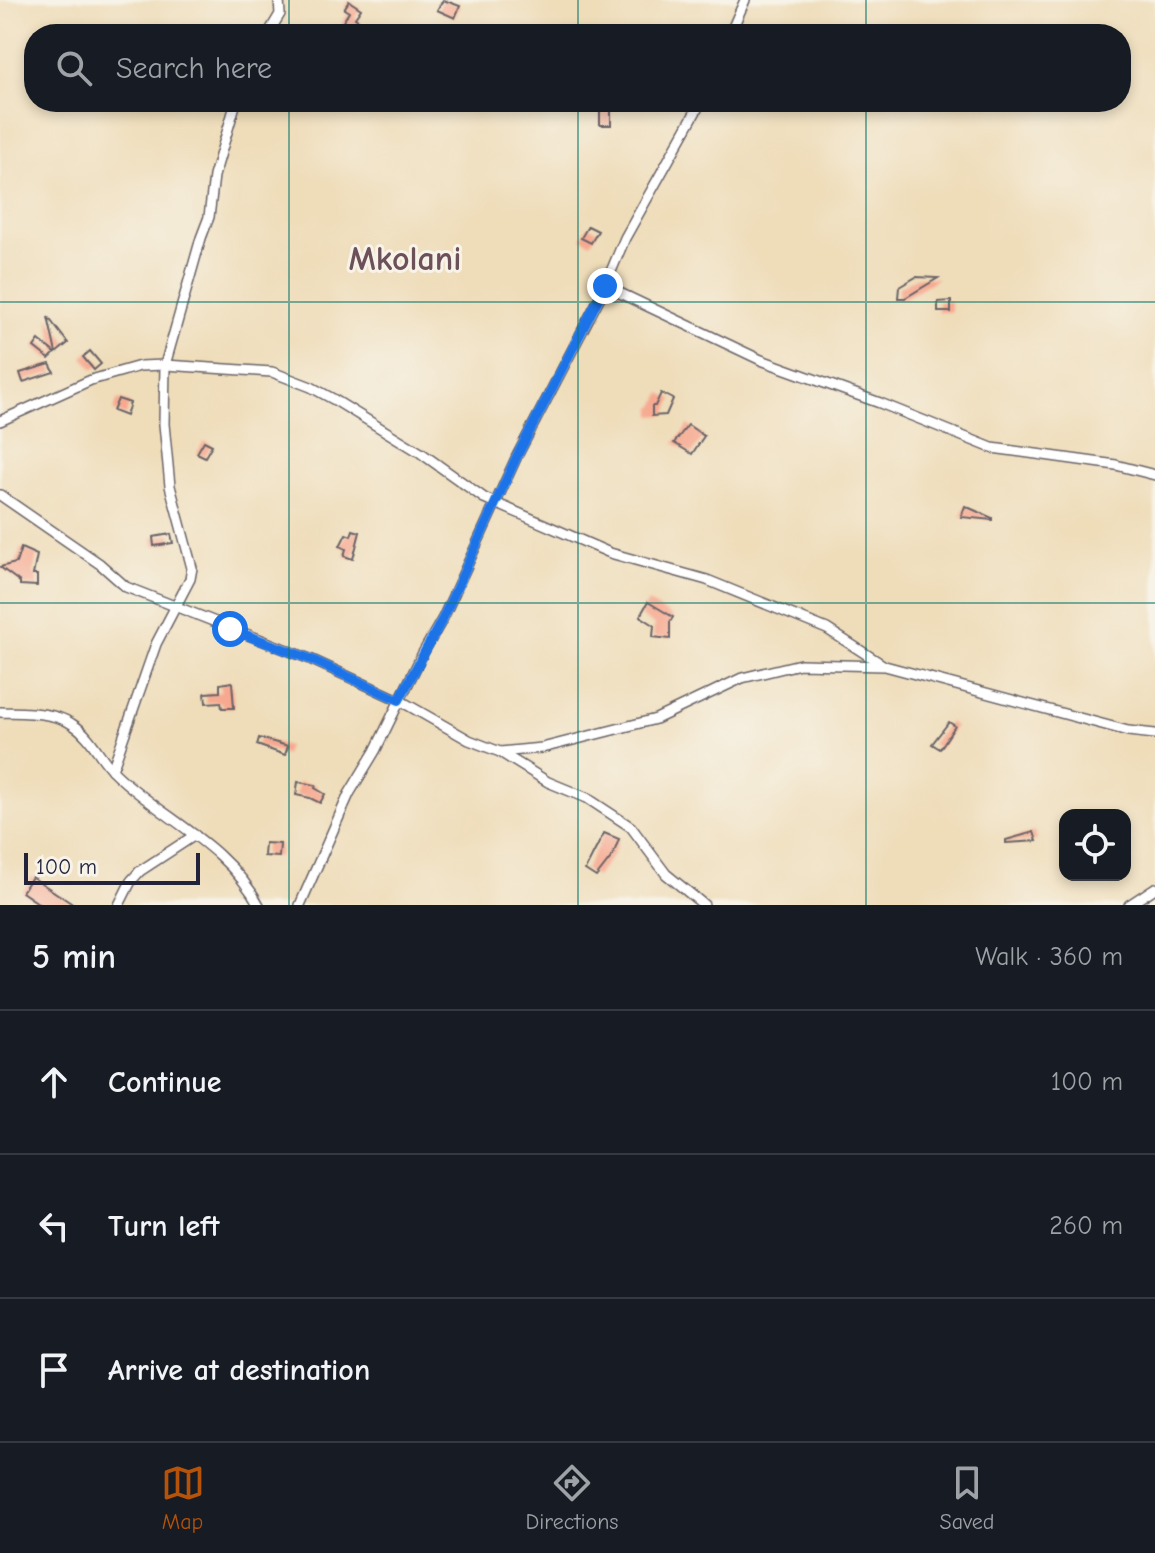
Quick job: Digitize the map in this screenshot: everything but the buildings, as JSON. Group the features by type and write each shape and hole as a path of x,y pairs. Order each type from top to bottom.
{"street":[{"path":"274,24 280,14 279,0"},
{"path":"734,24 745,0"},
{"path":"112,770 156,644 190,579 192,568 170,486 164,424 165,365 209,217 214,176 233,112"},
{"path":"300,905 349,794 375,751 449,606 517,456 605,286 625,238 695,112"},
{"path":"605,286 761,360 992,448 1088,460 1155,475"},
{"path":"0,421 111,373 140,366 272,372 333,399 421,453 484,498 610,553 707,580 827,629 885,666"},
{"path":"0,495 100,564 126,587 310,659 399,700 469,740 500,752 548,782 587,798 631,827 666,874 704,905"},
{"path":"500,752 542,748 656,719 742,678 800,664 885,666 1128,731 1155,734"},
{"path":"0,712 60,718 73,724 134,791 224,858 251,890 259,905"},
{"path":"119,905 131,881 140,871 195,835"},
{"path":"1129,905 1155,888"}],"district":[{"name":"Mkolani","path":"405,259"}],"route":[{"path":"230,629 310,659 399,700 473,556 517,456 605,286"}]}
